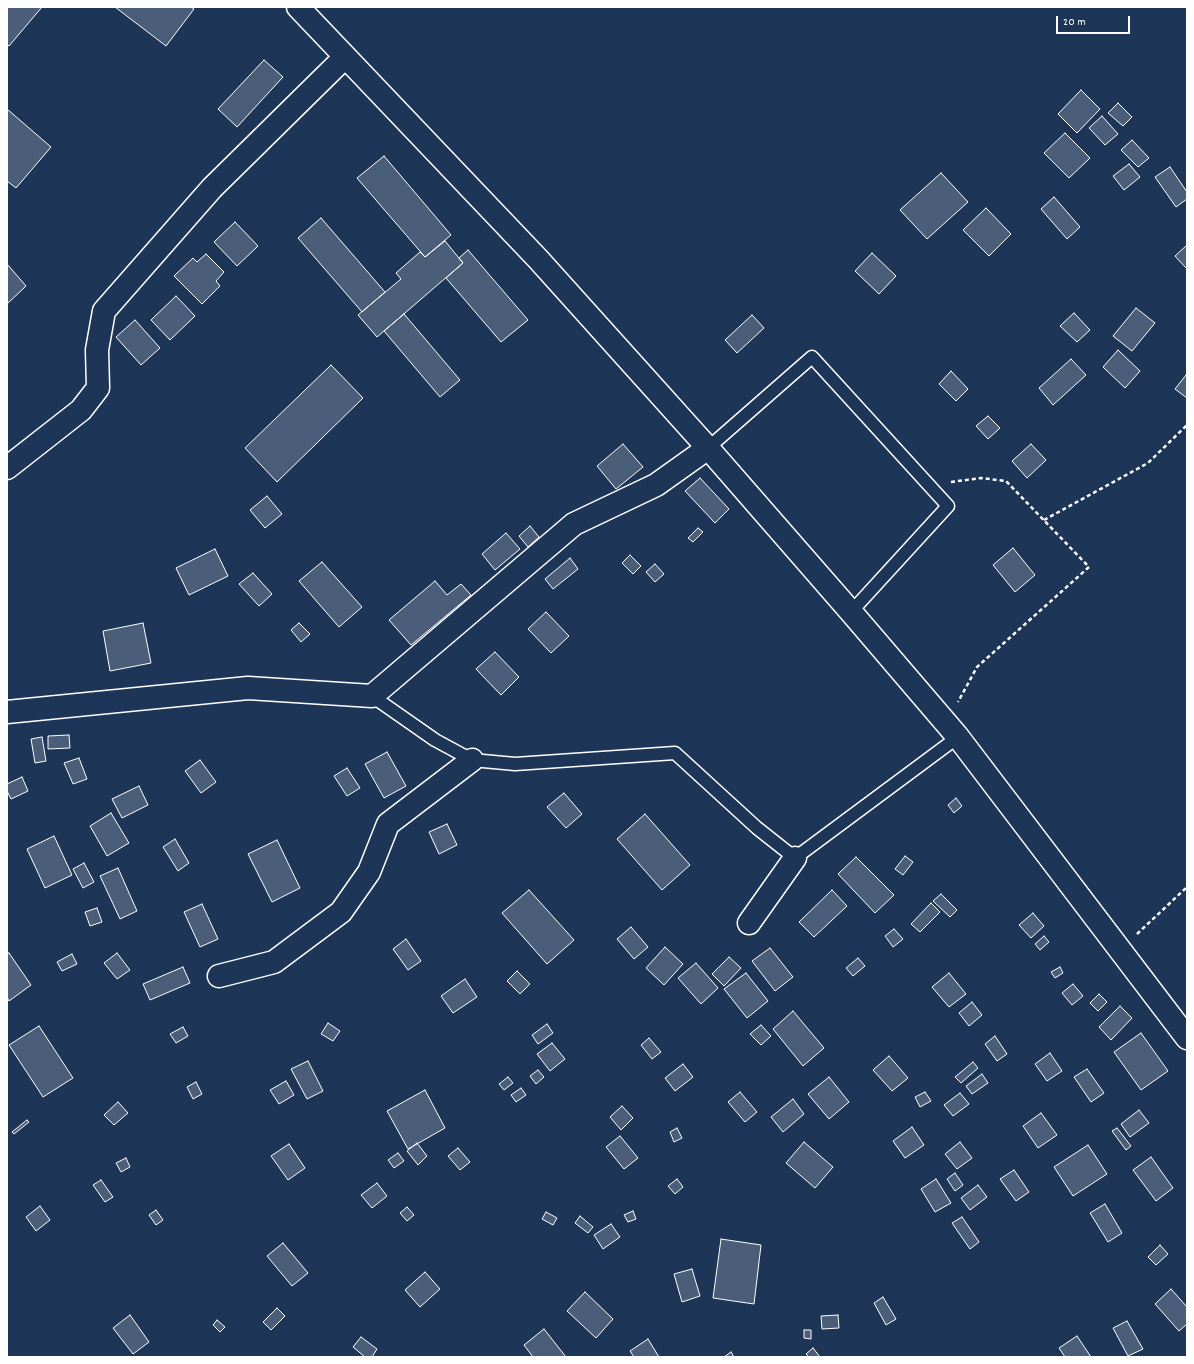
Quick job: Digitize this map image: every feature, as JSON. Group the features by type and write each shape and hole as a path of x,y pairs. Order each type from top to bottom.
{"street":[{"path":"298,7 538,259 708,448 851,612 952,730 1187,1038"},
{"path":"7,468 81,410 98,388 97,350 104,311 212,188 345,57"},
{"path":"9,709 248,688 372,696 574,524 656,485 708,448"},
{"path":"219,976 274,962 341,912 369,872 388,824 472,760"},
{"path":"749,924 794,858"}],"lane":[{"path":"708,448 812,357 948,506 851,612"},
{"path":"372,696 435,740 472,760 515,764 675,753 758,828 794,858 952,730"}],"path":[{"path":"1044,520 1148,463 1187,425"},
{"path":"930,486 980,478 1006,481 1089,567 977,666 952,730"},
{"path":"1121,950 1187,887"}],"building":[{"path":"7,7 42,7 9,46 7,44"},
{"path":"115,7 191,7 194,9 166,46"},
{"path":"264,60 283,77 237,127 218,109"},
{"path":"1081,90 1100,109 1077,133 1058,114"},
{"path":"1118,103 1132,117 1123,126 1108,113"},
{"path":"7,109 51,147 16,188 7,181"},
{"path":"1102,116 1118,134 1105,145 1089,128"},
{"path":"1065,133 1090,158 1069,178 1044,153"},
{"path":"1132,140 1149,158 1138,167 1121,150"},
{"path":"384,156 451,235 425,257 357,178"},
{"path":"1129,164 1140,177 1124,190 1113,176"},
{"path":"1170,167 1187,192 1187,199 1176,207 1155,177"},
{"path":"941,173 968,202 927,239 900,210"},
{"path":"1054,197 1080,227 1067,239 1041,209"},
{"path":"986,208 1011,234 989,256 963,230"},
{"path":"321,218 385,292 362,312 298,238"},
{"path":"235,222 258,246 237,266 214,242"},
{"path":"445,241 463,263 377,337 358,315 401,279 396,273 420,252 425,257"},
{"path":"1187,245 1187,269 1175,256"},
{"path":"468,250 528,320 501,342 446,278 463,263 459,258"},
{"path":"872,253 896,276 879,294 855,271"},
{"path":"206,254 224,272 216,281 220,286 202,304 174,276 193,258 197,262"},
{"path":"7,264 26,286 7,304"},
{"path":"176,296 195,316 170,340 151,320"},
{"path":"1136,308 1155,323 1132,351 1113,336"},
{"path":"1074,313 1090,330 1077,342 1060,326"},
{"path":"404,314 460,380 440,397 384,331"},
{"path":"752,315 764,328 737,353 725,340"},
{"path":"135,320 160,348 141,365 116,337"},
{"path":"1118,350 1140,371 1125,388 1103,367"},
{"path":"1071,359 1086,375 1053,405 1039,388"},
{"path":"331,365 363,398 277,482 245,448"},
{"path":"951,371 968,389 956,401 939,384"},
{"path":"1187,375 1187,398 1175,389"},
{"path":"988,416 1000,428 988,439 976,426"},
{"path":"623,444 643,467 616,489 597,466"},
{"path":"1031,444 1046,460 1027,478 1012,461"},
{"path":"700,478 729,509 715,523 685,491"},
{"path":"267,496 282,514 265,528 250,510"},
{"path":"530,526 539,537 528,547 519,536"},
{"path":"698,528 703,532 693,542 688,538"},
{"path":"506,533 520,549 495,570 482,554"},
{"path":"1013,548 1035,575 1015,592 993,565"},
{"path":"215,549 228,576 189,595 176,568"},
{"path":"630,555 641,566 633,574 622,563"},
{"path":"570,558 578,569 553,589 545,579"},
{"path":"322,562 362,607 339,627 299,581"},
{"path":"655,564 664,574 655,582 646,572"},
{"path":"253,573 272,594 259,606 239,584"},
{"path":"435,581 447,595 461,584 471,595 411,645 389,620"},
{"path":"546,612 569,636 551,653 528,629"},
{"path":"143,623 151,663 110,671 103,631"},
{"path":"299,623 310,634 301,642 291,630"},
{"path":"495,652 519,677 501,695 476,669"},
{"path":"69,735 70,748 48,749 48,736"},
{"path":"42,737 46,761 35,763 31,739"},
{"path":"387,752 406,786 384,798 365,764"},
{"path":"79,758 87,779 73,784 64,763"},
{"path":"200,760 216,782 201,793 185,771"},
{"path":"347,768 360,788 347,796 334,776"},
{"path":"22,777 28,791 11,799 7,791 7,784"},
{"path":"139,786 148,805 122,818 112,799"},
{"path":"564,793 582,814 566,828 547,807"},
{"path":"956,798 962,806 954,813 948,805"},
{"path":"111,813 129,843 107,856 90,826"},
{"path":"645,814 690,865 662,890 617,839"},
{"path":"447,824 457,845 439,854 429,832"},
{"path":"54,836 72,875 45,888 27,849"},
{"path":"175,839 189,863 178,871 163,847"},
{"path":"277,840 300,888 272,902 248,854"},
{"path":"905,856 913,862 903,875 895,869"},
{"path":"856,857 894,895 875,913 838,874"},
{"path":"84,863 94,882 83,888 73,869"},
{"path":"118,868 137,911 120,919 100,876"},
{"path":"529,890 574,940 547,964 502,913"},
{"path":"832,890 847,906 814,937 799,922"},
{"path":"941,894 957,910 950,917 933,901"},
{"path":"931,903 940,912 920,932 911,924"},
{"path":"202,904 218,939 200,947 184,912"},
{"path":"97,908 102,922 90,926 85,912"},
{"path":"1033,913 1044,926 1031,938 1019,925"},
{"path":"631,927 648,947 634,959 617,939"},
{"path":"894,929 903,939 893,947 885,936"},
{"path":"1044,936 1049,942 1040,950 1035,944"},
{"path":"406,939 421,961 408,970 393,949"},
{"path":"665,947 683,964 664,985 646,968"},
{"path":"770,948 793,977 775,991 752,961"},
{"path":"9,953 31,985 9,1001 7,997 7,954"},
{"path":"117,953 130,970 117,979 104,963"},
{"path":"72,954 77,964 62,971 57,962"},
{"path":"729,957 741,968 724,986 712,974"},
{"path":"858,958 865,966 853,976 846,968"},
{"path":"696,963 718,988 701,1004 678,978"},
{"path":"183,967 190,983 150,1000 143,984"},
{"path":"1060,967 1063,973 1055,978 1051,972"},
{"path":"517,971 530,984 520,994 507,981"},
{"path":"746,973 768,1001 747,1018 724,989"},
{"path":"949,973 966,994 949,1007 932,987"},
{"path":"465,979 477,997 453,1013 441,996"},
{"path":"1073,984 1083,996 1072,1005 1062,993"},
{"path":"1099,994 1107,1002 1098,1011 1090,1003"},
{"path":"972,1002 982,1015 969,1026 959,1013"},
{"path":"1120,1006 1132,1018 1111,1040 1099,1027"},
{"path":"793,1011 824,1048 803,1066 773,1029"},
{"path":"328,1023 340,1031 333,1041 321,1034"},
{"path":"547,1024 553,1033 538,1044 532,1035"},
{"path":"761,1025 771,1036 761,1045 750,1034"},
{"path":"39,1026 73,1078 43,1097 9,1045"},
{"path":"183,1027 188,1036 176,1043 170,1034"},
{"path":"1141,1033 1168,1071 1141,1090 1114,1052"},
{"path":"995,1036 1007,1054 997,1061 985,1044"},
{"path":"649,1038 661,1052 652,1059 641,1045"},
{"path":"552,1043 565,1059 550,1071 537,1054"},
{"path":"1050,1053 1062,1071 1047,1081 1035,1064"},
{"path":"889,1056 908,1078 892,1091 873,1070"},
{"path":"308,1061 323,1091 307,1099 291,1069"},
{"path":"973,1062 978,1068 961,1083 955,1077"},
{"path":"683,1064 693,1077 675,1091 665,1078"},
{"path":"1087,1069 1104,1093 1091,1102 1074,1077"},
{"path":"538,1070 544,1077 536,1084 530,1076"},
{"path":"982,1074 988,1083 972,1094 966,1086"},
{"path":"508,1077 513,1083 504,1090 499,1084"},
{"path":"829,1077 849,1102 829,1119 808,1094"},
{"path":"286,1081 294,1095 279,1104 270,1090"},
{"path":"196,1082 202,1094 193,1099 187,1087"},
{"path":"521,1088 526,1095 516,1102 511,1095"},
{"path":"425,1090 445,1128 408,1149 387,1111"},
{"path":"740,1092 757,1112 745,1122 728,1102"},
{"path":"925,1092 931,1101 920,1107 915,1097"},
{"path":"960,1093 969,1104 953,1116 944,1105"},
{"path":"793,1099 804,1114 783,1132 771,1117"},
{"path":"118,1102 128,1113 114,1125 104,1115"},
{"path":"622,1106 633,1118 621,1130 610,1117"},
{"path":"1139,1110 1149,1123 1130,1137 1121,1124"},
{"path":"1041,1113 1057,1135 1038,1148 1023,1126"},
{"path":"27,1120 29,1122 14,1134 12,1132"},
{"path":"912,1127 924,1145 905,1158 893,1141"},
{"path":"677,1128 682,1138 674,1142 670,1132"},
{"path":"1117,1128 1131,1146 1126,1150 1112,1131"},
{"path":"620,1136 638,1158 624,1169 606,1147"},
{"path":"804,1142 833,1167 815,1188 786,1163"},
{"path":"960,1142 972,1158 957,1169 945,1154"},
{"path":"417,1143 427,1156 418,1165 407,1151"},
{"path":"289,1144 305,1168 288,1180 271,1156"},
{"path":"1088,1145 1107,1174 1073,1196 1054,1167"},
{"path":"458,1148 470,1162 460,1170 448,1156"},
{"path":"398,1153 404,1161 394,1168 388,1160"},
{"path":"1151,1157 1173,1188 1156,1201 1133,1170"},
{"path":"126,1158 130,1167 121,1172 116,1163"},
{"path":"1014,1170 1029,1192 1016,1201 1000,1179"},
{"path":"955,1173 963,1185 955,1191 947,1179"},
{"path":"677,1179 683,1187 675,1194 668,1186"},
{"path":"936,1179 951,1203 935,1212 921,1189"},
{"path":"101,1180 113,1197 105,1202 93,1185"},
{"path":"377,1183 387,1196 372,1208 361,1195"},
{"path":"978,1185 987,1197 970,1210 961,1198"},
{"path":"1105,1204 1122,1233 1108,1242 1090,1213"},
{"path":"40,1206 50,1220 36,1231 26,1217"},
{"path":"407,1207 414,1215 407,1221 400,1213"},
{"path":"156,1210 163,1220 156,1225 149,1215"},
{"path":"633,1211 636,1219 628,1222 624,1215"},
{"path":"546,1212 557,1218 553,1225 542,1219"},
{"path":"580,1216 593,1227 588,1233 575,1223"},
{"path":"962,1217 979,1242 970,1249 952,1223"},
{"path":"611,1224 620,1237 603,1249 594,1235"},
{"path":"721,1239 761,1245 754,1304 713,1298"},
{"path":"283,1243 308,1273 292,1286 267,1256"},
{"path":"1160,1245 1168,1254 1156,1265 1148,1257"},
{"path":"692,1269 700,1296 682,1302 674,1274"},
{"path":"425,1272 440,1289 420,1307 405,1290"},
{"path":"1171,1289 1187,1307 1187,1324 1179,1331 1155,1304"},
{"path":"585,1292 613,1319 596,1338 567,1311"},
{"path":"883,1297 896,1319 886,1325 874,1303"},
{"path":"277,1308 285,1316 271,1330 263,1322"},
{"path":"130,1315 149,1342 133,1354 113,1328"},
{"path":"838,1315 839,1328 822,1329 821,1316"},
{"path":"217,1320 225,1327 220,1332 213,1325"},
{"path":"1127,1321 1143,1349 1128,1356 1113,1328"},
{"path":"544,1329 566,1357 533,1357 524,1345"},
{"path":"804,1330 811,1330 811,1339 804,1338"},
{"path":"1077,1336 1091,1357 1065,1357 1059,1348"},
{"path":"361,1337 377,1349 372,1357 365,1357 353,1347"},
{"path":"648,1339 659,1357 634,1357 630,1351"},
{"path":"813,1348 820,1357 809,1357 806,1354"},
{"path":"731,1352 734,1357 724,1357"}]}
